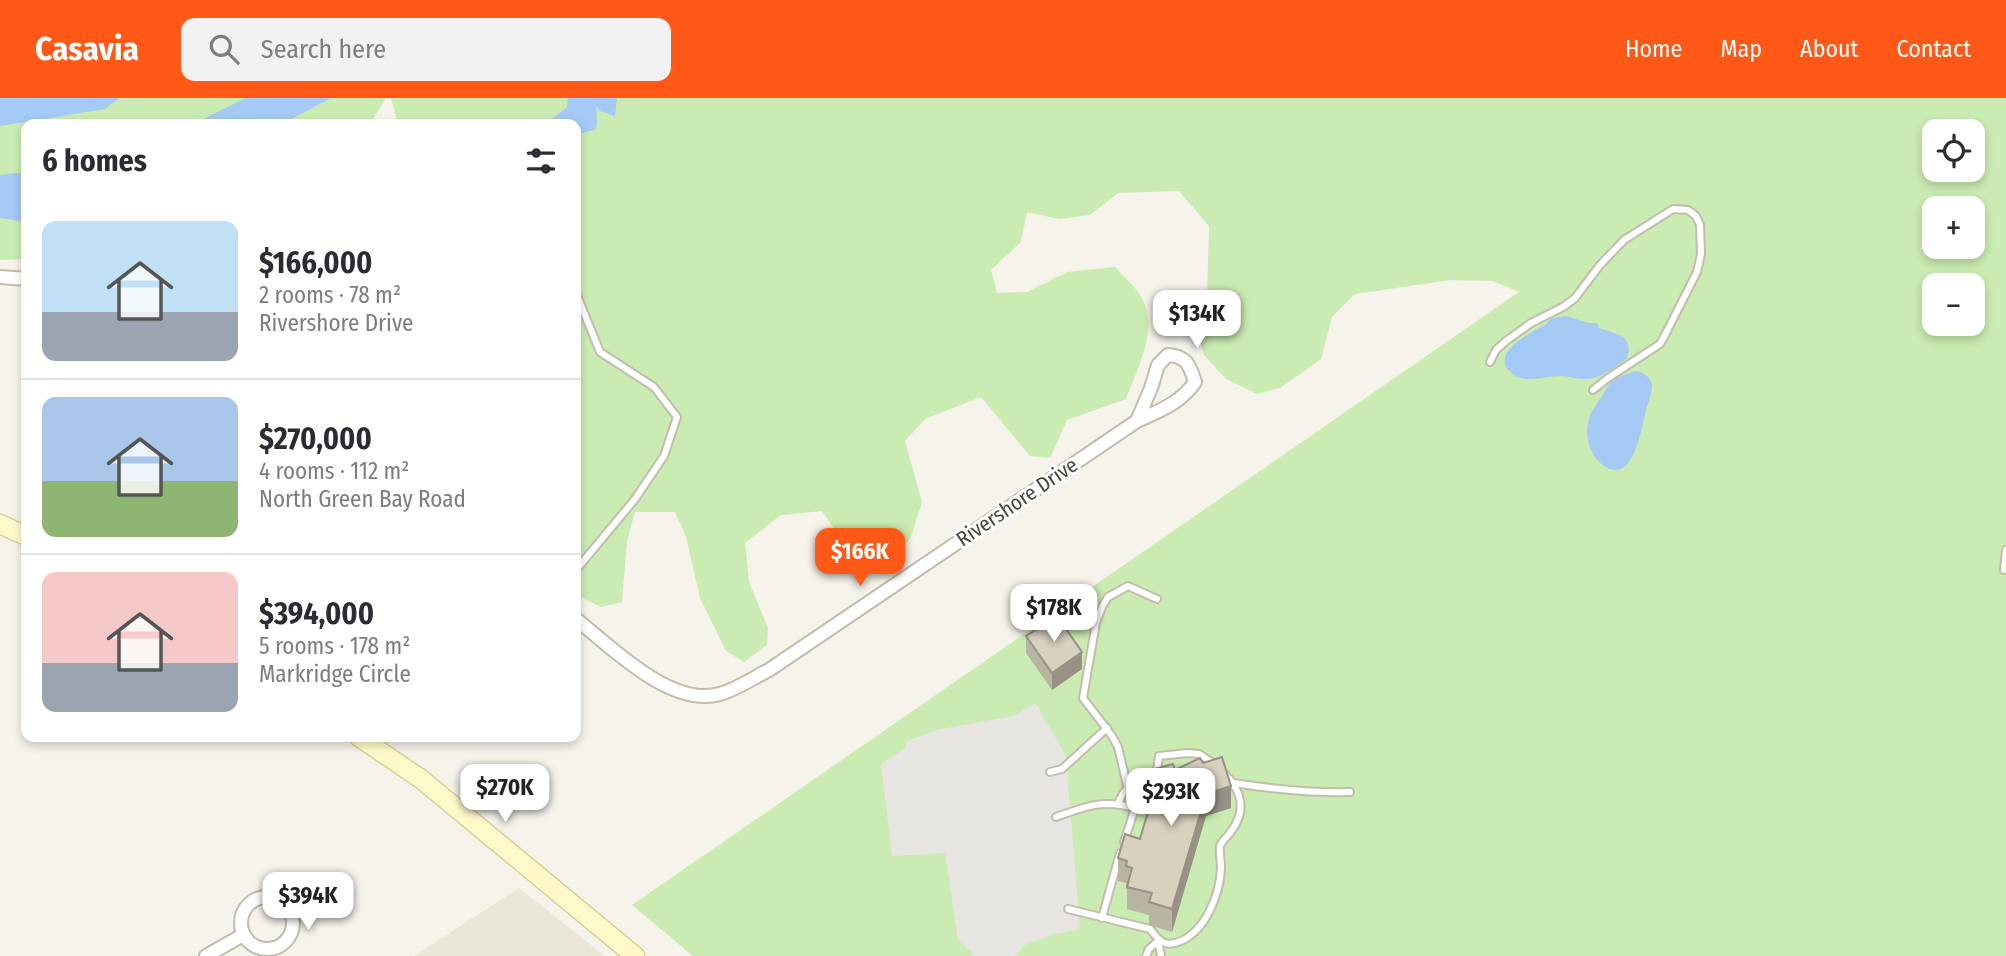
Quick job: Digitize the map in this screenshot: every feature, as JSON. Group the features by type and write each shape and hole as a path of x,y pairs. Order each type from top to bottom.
{"street":[{"path":"0,277 21,279"},
{"name":"Rivershore Drive","path":"581,623 656,682 690,695 719,694 769,670 1137,421 1170,407 1187,393 1195,382 1189,365 1178,355 1168,355 1158,365 1137,421"},
{"path":"0,524 21,534"},
{"path":"366,742 421,779 635,956"},
{"path":"266,897 282,902 292,916 291,933 280,946 263,949 255,947 243,934 241,918 250,903 257,898 266,897"},
{"path":"206,956 243,934"}],"lane":[{"path":"1490,362 1496,350 1506,341 1575,298 1600,265 1624,240 1673,209 1688,210 1696,216 1700,225 1701,254 1697,272 1666,333 1660,344 1593,390"},
{"path":"581,305 600,352 654,387 677,417 664,456 635,499 581,564"},
{"path":"2004,569 2006,550"},
{"path":"1128,785 1118,747 1083,698 1096,623 1108,597 1128,586 1157,599"},
{"path":"1050,772 1062,769 1107,728"},
{"path":"1118,804 1128,785 1157,770 1159,756 1188,753 1199,754 1217,766 1234,783 1241,803 1239,819 1220,844 1221,870 1212,905 1204,920 1186,939 1175,944 1158,941"},
{"path":"1234,783 1308,791 1350,792"},
{"path":"1056,817 1106,803 1135,808 1102,918"},
{"path":"1068,909 1150,929 1158,941 1161,956"},
{"path":"1146,956 1158,941"}],"shaded area":[{"path":"1036,703 1066,756 1080,929 1051,935 1025,945 1015,956 975,956 958,940 945,853 892,856 881,764 905,748 906,742 936,730 1013,716"},
{"path":"519,888 605,956 414,956"}],"green space":[{"path":"0,98 386,98 373,119 21,119 21,259 0,260"},
{"path":"391,98 2006,98 2006,956 693,956 632,905 1519,292 1493,281 1451,280 1355,294 1332,317 1321,359 1280,388 1257,394 1226,379 1204,355 1198,334 1207,300 1209,226 1179,191 1118,193 1090,215 1059,219 1027,212 1021,242 991,270 997,293 1027,292 1067,272 1115,267 1133,285 1146,309 1148,335 1141,362 1126,399 1067,420 1050,458 1030,456 981,397 925,419 905,441 922,502 911,537 886,568 861,568 822,511 781,515 745,543 749,582 768,628 767,645 744,662 726,651 700,598 686,537 675,512 635,512 627,541 622,602 601,607 581,597 581,119 397,119"}],"water":[{"path":"0,98 119,98 105,109 43,119 21,119 21,123 0,126"},
{"path":"246,98 331,98 291,119 203,119"},
{"path":"568,98 617,98 615,116 600,111 596,106 596,129 581,133 581,119 552,119 567,107"},
{"path":"21,173 21,221 0,218 0,175"},
{"path":"1567,316 1597,323 1599,328 1622,337 1628,345 1627,358 1607,372 1590,379 1562,376 1525,379 1514,375 1505,360 1512,346 1551,319"},
{"path":"1636,371 1650,379 1651,393 1635,451 1624,468 1616,470 1600,463 1592,452 1588,439 1590,416 1614,380"}],"building":[{"path":"1057,616 1082,652 1052,673 1026,636"},
{"path":"1222,757 1231,786 1206,794 1172,909 1149,902 1152,893 1127,887 1132,868 1126,866 1127,861 1118,858 1125,834 1140,839 1156,784 1151,770 1173,764 1175,770 1200,758 1203,763"}]}
